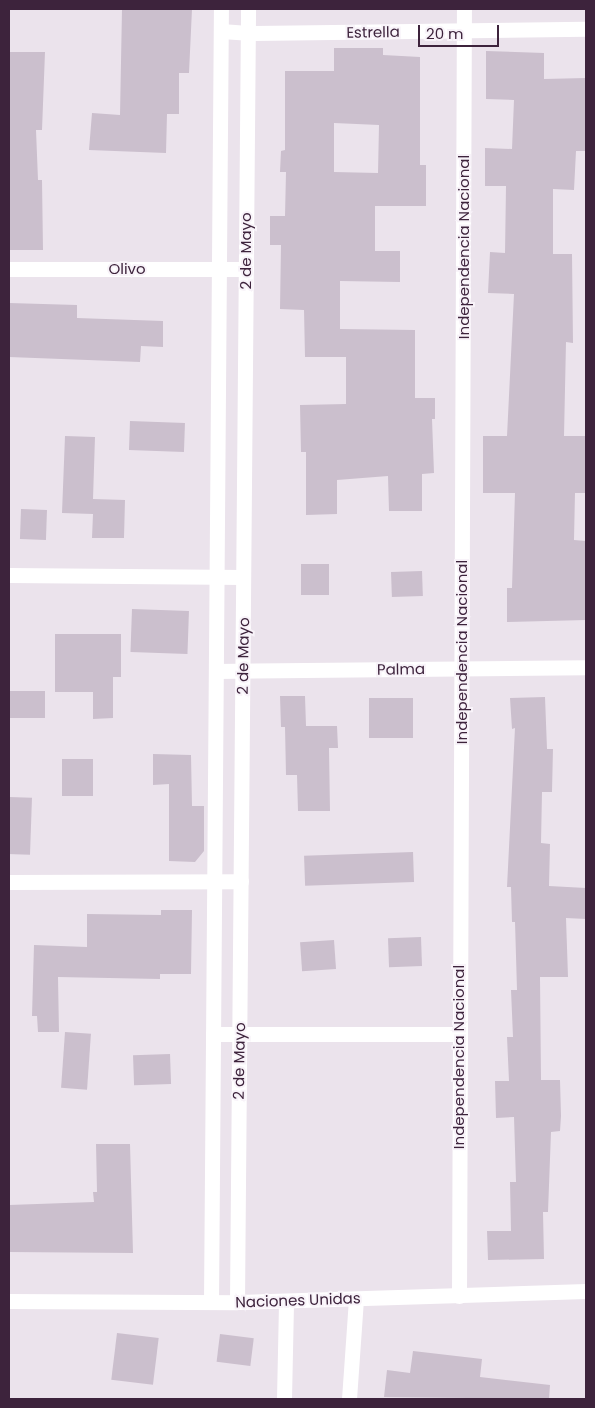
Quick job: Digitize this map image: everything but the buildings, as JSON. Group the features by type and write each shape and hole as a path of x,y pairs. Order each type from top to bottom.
{"street":[{"name":"2 de Mayo","path":"211,1302 221,9"},
{"name":"2 de Mayo","path":"237,1302 248,9"},
{"name":"Independencia Nacional","path":"459,1296 459,1034 463,668 464,9"},
{"name":"Estrella","path":"221,31 248,33 586,29"},
{"name":"Olivo","path":"9,269 246,269"},
{"path":"9,575 244,577"},
{"name":"Palma","path":"216,671 586,667"},
{"path":"9,882 241,881"},
{"path":"213,1034 459,1034"},
{"name":"Naciones Unidas","path":"9,1301 237,1302 586,1291"},
{"path":"348,1399 356,1299"},
{"path":"284,1399 286,1301"}]}
